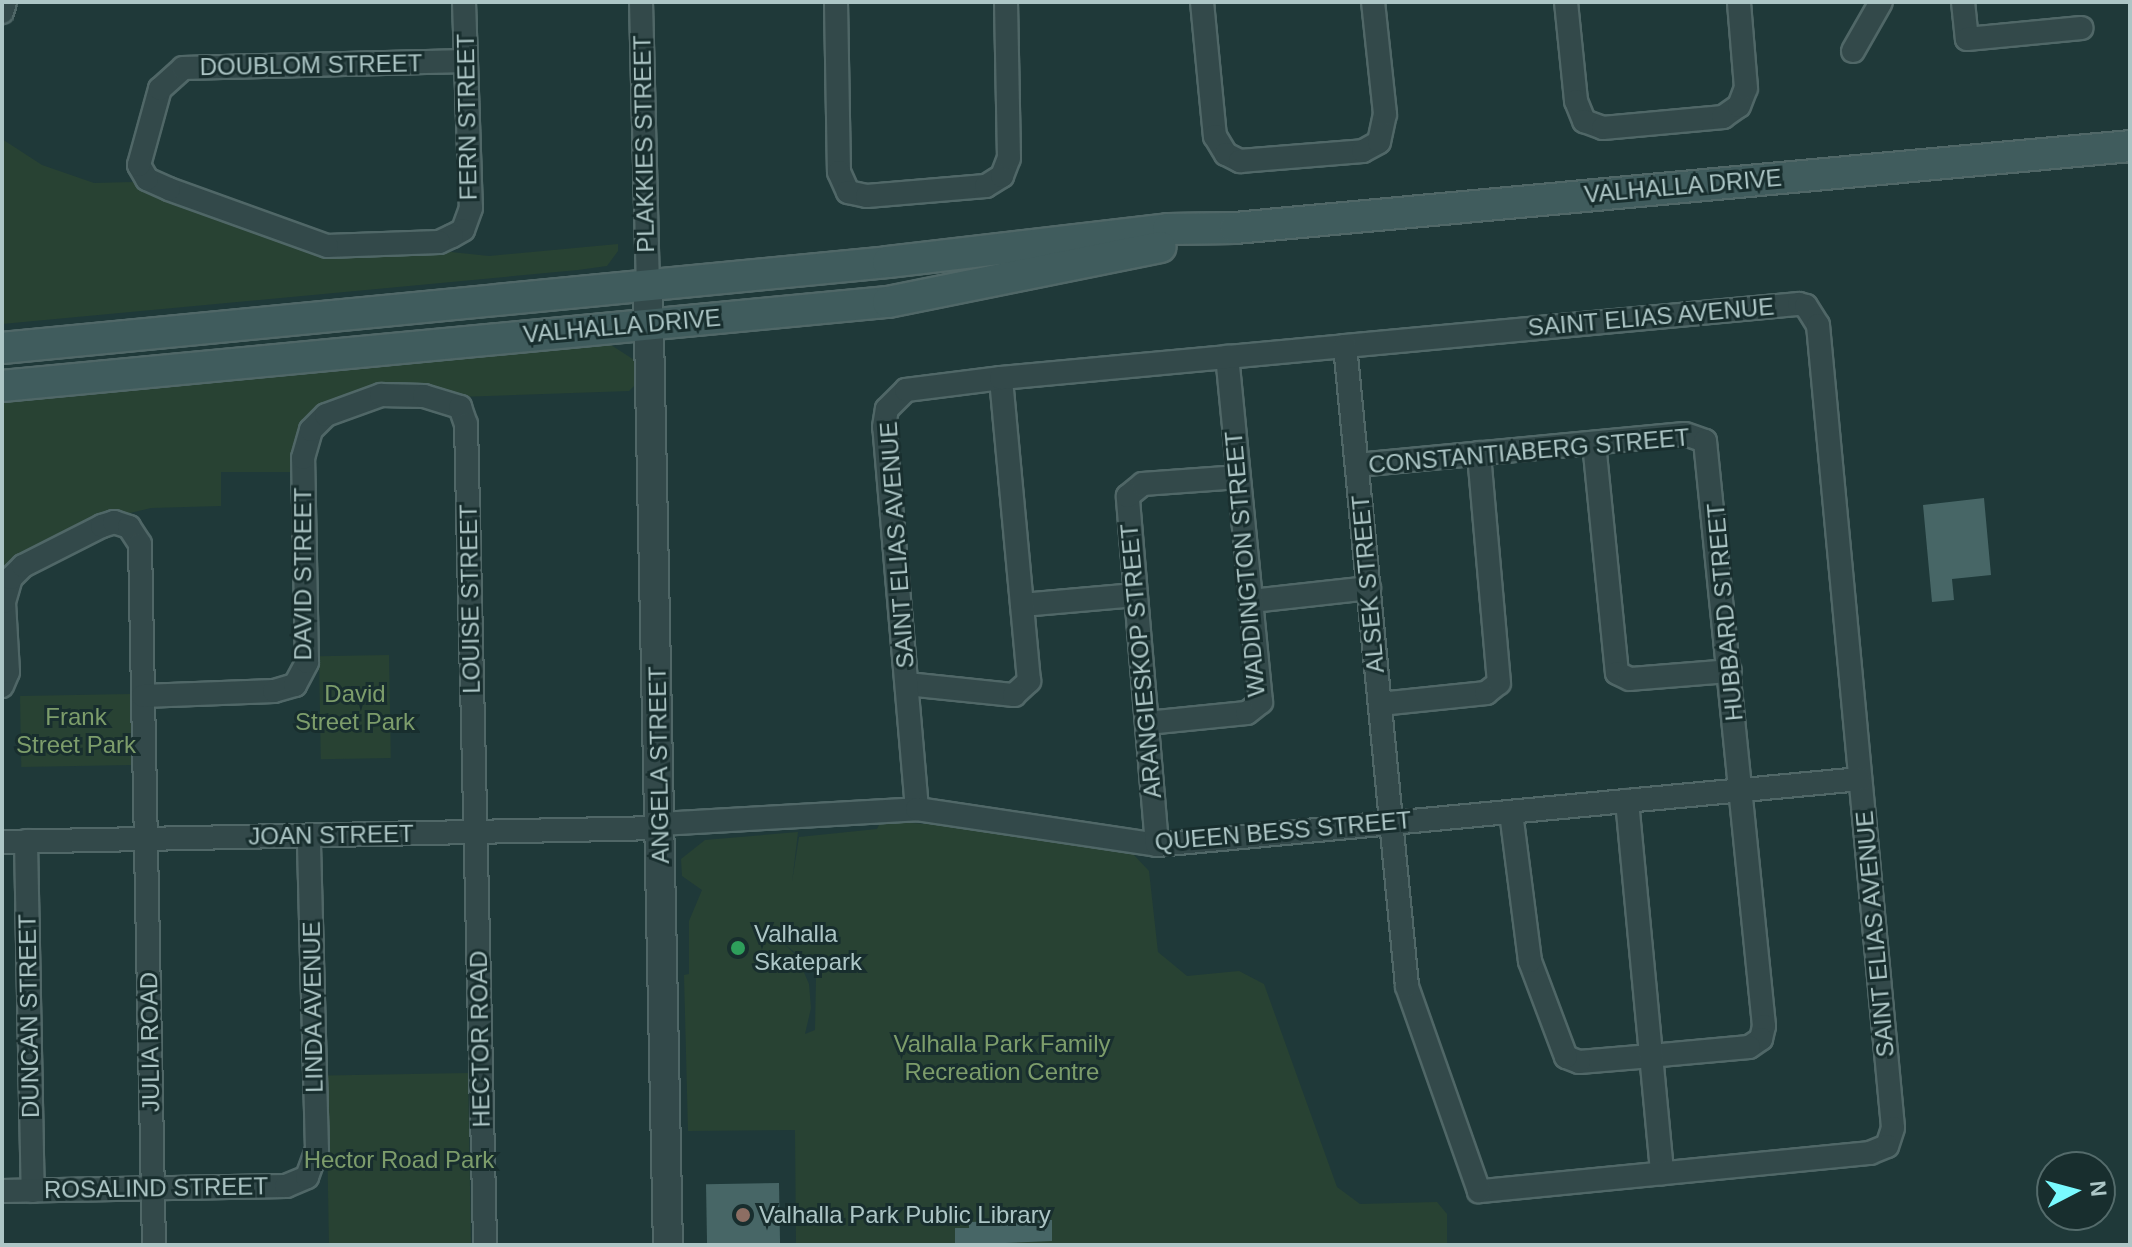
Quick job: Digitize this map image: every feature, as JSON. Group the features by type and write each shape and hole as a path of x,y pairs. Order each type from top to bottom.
{"main road":[{"name":"VALHALLA DRIVE","path":"2,348 648,286 1168,229 1235,228 2130,146"},
{"name":"VALHALLA DRIVE","path":"2,386 964,290 1235,228"}],"street":[{"path":"2,12 5,2"},
{"name":"FERN STREET","path":"463,230 471,208 464,2"},
{"name":"PLAKKIES STREET","path":"641,2 648,286"},
{"path":"836,2 839,172 848,192 867,196 986,186 1002,176 1009,158 1006,2"},
{"path":"1202,2 1215,136 1226,154 1240,161 1363,151 1379,142 1385,114 1373,2"},
{"path":"1566,2 1576,101 1584,121 1603,128 1723,117 1739,106 1746,88 1739,2"},
{"path":"1853,51 1881,2"},
{"path":"1963,2 1967,39 2081,28"},
{"name":"DOUBLOM STREET","path":"463,230 439,242 327,246 169,189 147,179 139,165 160,89 183,68 466,61"},
{"name":"ANGELA STREET","path":"648,286 668,1245"},
{"name":"SAINT ELIAS AVENUE","path":"917,809 884,427 887,409 898,395 914,388 1001,378 1345,346 1799,304 1812,310 1818,325 1890,1141 1870,1153 1479,1191"},
{"name":"ALSEK STREET","path":"1345,346 1407,986 1479,1191"},
{"name":"WADDINGTON STREET","path":"1147,723 1259,707 1252,601 1227,357"},
{"path":"907,684 1020,694 1029,681 1001,378"},
{"name":"DAVID STREET","path":"143,696 274,691 299,681 307,662 303,458 311,430 326,415 381,395 424,396"},
{"name":"LOUISE STREET","path":"424,396 453,401 466,424 475,832"},
{"name":"CONSTANTIABERG STREET","path":"1357,465 1691,434 1701,438"},
{"name":"HUBBARD STREET","path":"1651,1056 1749,1047 1763,1033 1710,452 1701,438"},
{"path":"1594,443 1617,673 1630,679 1730,671"},
{"path":"1380,704 1486,693 1499,683 1479,453"},
{"name":"ARANGIESKOP STREET","path":"1157,845 1128,503 1131,491 1143,484 1239,477"},
{"name":"JULIA ROAD","path":"2,686 8,672 4,602 11,578 23,566 102,526 125,525 140,544 154,1245"},
{"path":"1252,601 1369,588"},
{"path":"1022,605 1136,595"},
{"name":"QUEEN BESS STREET","path":"660,826 917,809 1157,845 1860,779"},
{"path":"1627,801 1662,1173"},
{"path":"1511,812 1530,961 1561,1051 1579,1062 1651,1056"},
{"name":"JOAN STREET","path":"2,842 660,826"},
{"name":"HECTOR ROAD","path":"475,832 485,1245"},
{"name":"LINDA AVENUE","path":"307,1177 317,1150 309,836"},
{"name":"DUNCAN STREET","path":"26,841 33,1191"},
{"name":"ROSALIND STREET","path":"2,1191 286,1186 307,1177"}],"green space":[{"path":"2,139 42,165 94,183 133,182 319,254 423,249 489,256 618,244 618,251 607,266 578,270 2,324"},
{"path":"611,345 639,363 638,382 629,391 457,397 441,389 374,390 341,401 297,472 221,472 221,506 151,508 109,518 2,571 2,403"},
{"name":"David Street Park","path":"389,655 391,758 321,759 319,656"},
{"name":"Frank Street Park","path":"131,694 132,765 21,767 20,696"},
{"name":"Valhalla Park Family Recreation Centre","path":"881,821 956,826 1133,854 1149,871 1158,952 1187,976 1239,971 1264,984 1337,1187 1360,1204 1437,1202 1447,1214 1447,1245 796,1245 795,1130 688,1131 684,975 689,974 689,921 702,890 682,876 681,859 705,840 798,832 792,882 799,837 877,829","holes":["783,943 811,965 816,978 815,1030 805,1034 811,1008 809,984 797,956"]},
{"name":"Hector Road Park","path":"468,1073 471,1245 329,1245 326,1075"}],"building":[{"path":"1984,498 1991,575 1952,579 1954,600 1932,602 1923,505"},
{"name":"Valhalla Park Public Library","path":"779,1183 780,1245 707,1245 706,1184"},
{"path":"1052,1220 1052,1241 955,1245 955,1228 969,1228 969,1222"}],"place":[{"name":"Valhalla Skatepark","path":"738,948"},
{"name":"Valhalla Park Public Library","path":"743,1215"}]}
